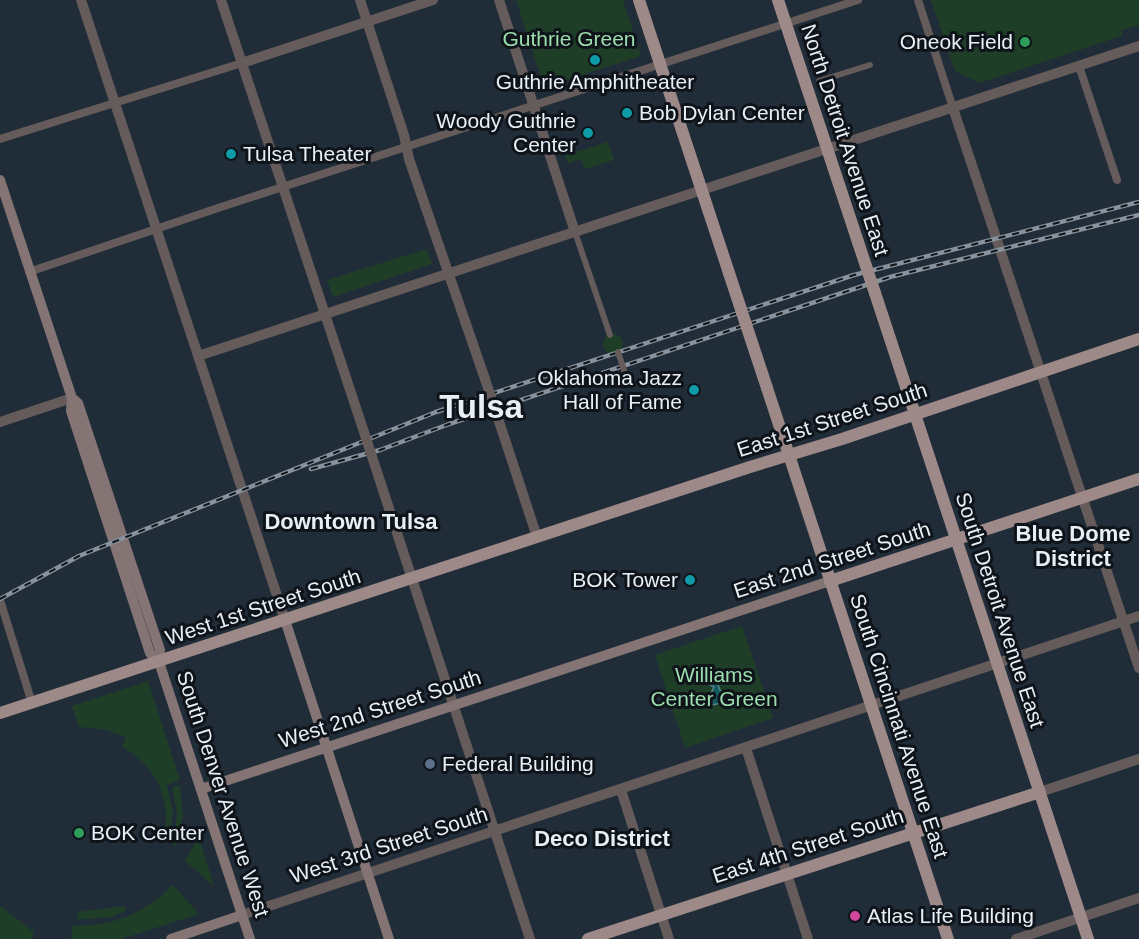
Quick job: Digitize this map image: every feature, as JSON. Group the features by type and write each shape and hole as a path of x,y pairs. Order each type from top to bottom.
{"main road":[{"name":"South Cincinnati Avenue East","path":"639,0 948,939"},
{"name":"North Detroit Avenue East","path":"778,0 875,293"},
{"name":"South Denver Avenue West","path":"0,180 72,398 78,404 143,616 160,650 159,662 250,939"},
{"name":"South Detroit Avenue East","path":"875,293 1088,939"},
{"name":"East 1st Street South","path":"537,537 915,415 1139,339"},
{"name":"East 2nd Street South","path":"572,666 1139,479"},
{"name":"West 1st Street South","path":"0,713 537,537"},
{"path":"285,620 389,939"},
{"name":"West 2nd Street South","path":"201,789 572,666"},
{"name":"East 4th Street South","path":"588,939 1040,792"},
{"name":"West 3rd Street South","path":"171,939 242,915"}],"street":[{"path":"81,0 285,620"},
{"path":"221,0 530,939"},
{"path":"360,0 406,146 537,537"},
{"path":"0,139 433,0"},
{"path":"499,0 610,335"},
{"path":"29,272 406,146 858,0"},
{"path":"918,0 1139,668"},
{"path":"198,356 1139,46"},
{"path":"819,81 870,65"},
{"path":"1079,66 1117,180"},
{"path":"618,352 626,376"},
{"path":"0,422 72,398"},
{"path":"0,601 32,703"},
{"name":"West 3rd Street South","path":"242,915 1139,616"},
{"path":"746,748 808,939"},
{"name":"East 4th Street South","path":"1040,792 1139,759"},
{"path":"621,790 669,939"},
{"path":"1016,939 1139,898"}],"green space":[{"name":"Guthrie Green","path":"516,0 623,0 641,56 544,87"},
{"name":"Oneok Field","path":"931,0 1139,0 1139,25 1122,30 1122,36 980,83 955,71"},
{"path":"608,142 614,160 584,169 581,159 568,163 565,155"},
{"path":"427,249 432,264 333,297 327,280"},
{"path":"613,334 620,337 623,344 620,351 613,354 606,351 603,344 606,337"},
{"name":"Williams Center Green","path":"742,626 773,718 685,748 655,655"},
{"path":"148,681 180,780 167,785 173,812 169,842 164,838 166,810 159,785 144,763 122,747 126,737 106,730 79,727 72,706"},
{"path":"180,785 183,816 176,847 173,844 177,815 172,787"},
{"path":"196,842 201,844 214,886 185,861"},
{"path":"173,885 199,914 121,939 71,939 73,925 101,924 128,916 163,895"},
{"path":"0,906 34,932 32,939 0,939"},
{"path":"124,906 126,911 111,917 77,920 78,912"}],"shaded area":[{"path":"718,671 716,680 722,695 720,703 713,705 710,696 714,687 707,683 705,678 707,674"}],"railway":[{"path":"0,599 79,556 436,412 854,275 1139,202"},
{"path":"311,469 380,450 449,424 890,277 1139,215"}],"place":[{"name":"Oneok Field","path":"1025,42"},
{"name":"Guthrie Amphitheater","path":"595,60"},
{"name":"Bob Dylan Center","path":"627,113"},
{"name":"Woody Guthrie Center","path":"588,133"},
{"name":"Tulsa Theater","path":"231,154"},
{"name":"Oklahoma Jazz Hall of Fame","path":"694,390"},
{"name":"BOK Tower","path":"690,580"},
{"name":"Federal Building","path":"430,764"},
{"name":"BOK Center","path":"79,833"},
{"name":"Atlas Life Building","path":"855,916"}],"district":[{"name":"Tulsa","path":"481,406"},
{"name":"Downtown Tulsa","path":"351,521"},
{"name":"Blue Dome District","path":"1073,546"},
{"name":"Deco District","path":"602,838"}]}
